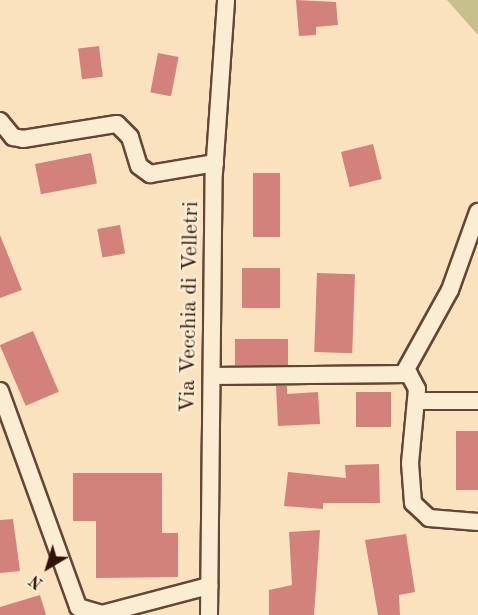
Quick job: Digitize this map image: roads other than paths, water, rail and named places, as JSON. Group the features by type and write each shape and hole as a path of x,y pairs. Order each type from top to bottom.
{"street":[{"name":"Via Vecchia di Velletri","path":"209,615 215,163 226,0"},
{"path":"0,121 8,133 23,139 117,124 130,137 139,165 150,174 215,163"},
{"path":"404,373 446,300 478,212"},
{"path":"212,376 404,373 415,380 417,401 410,463 413,503 429,519 478,522"},
{"path":"0,391 78,607 102,614 209,586"},
{"path":"417,401 478,401"}]}
